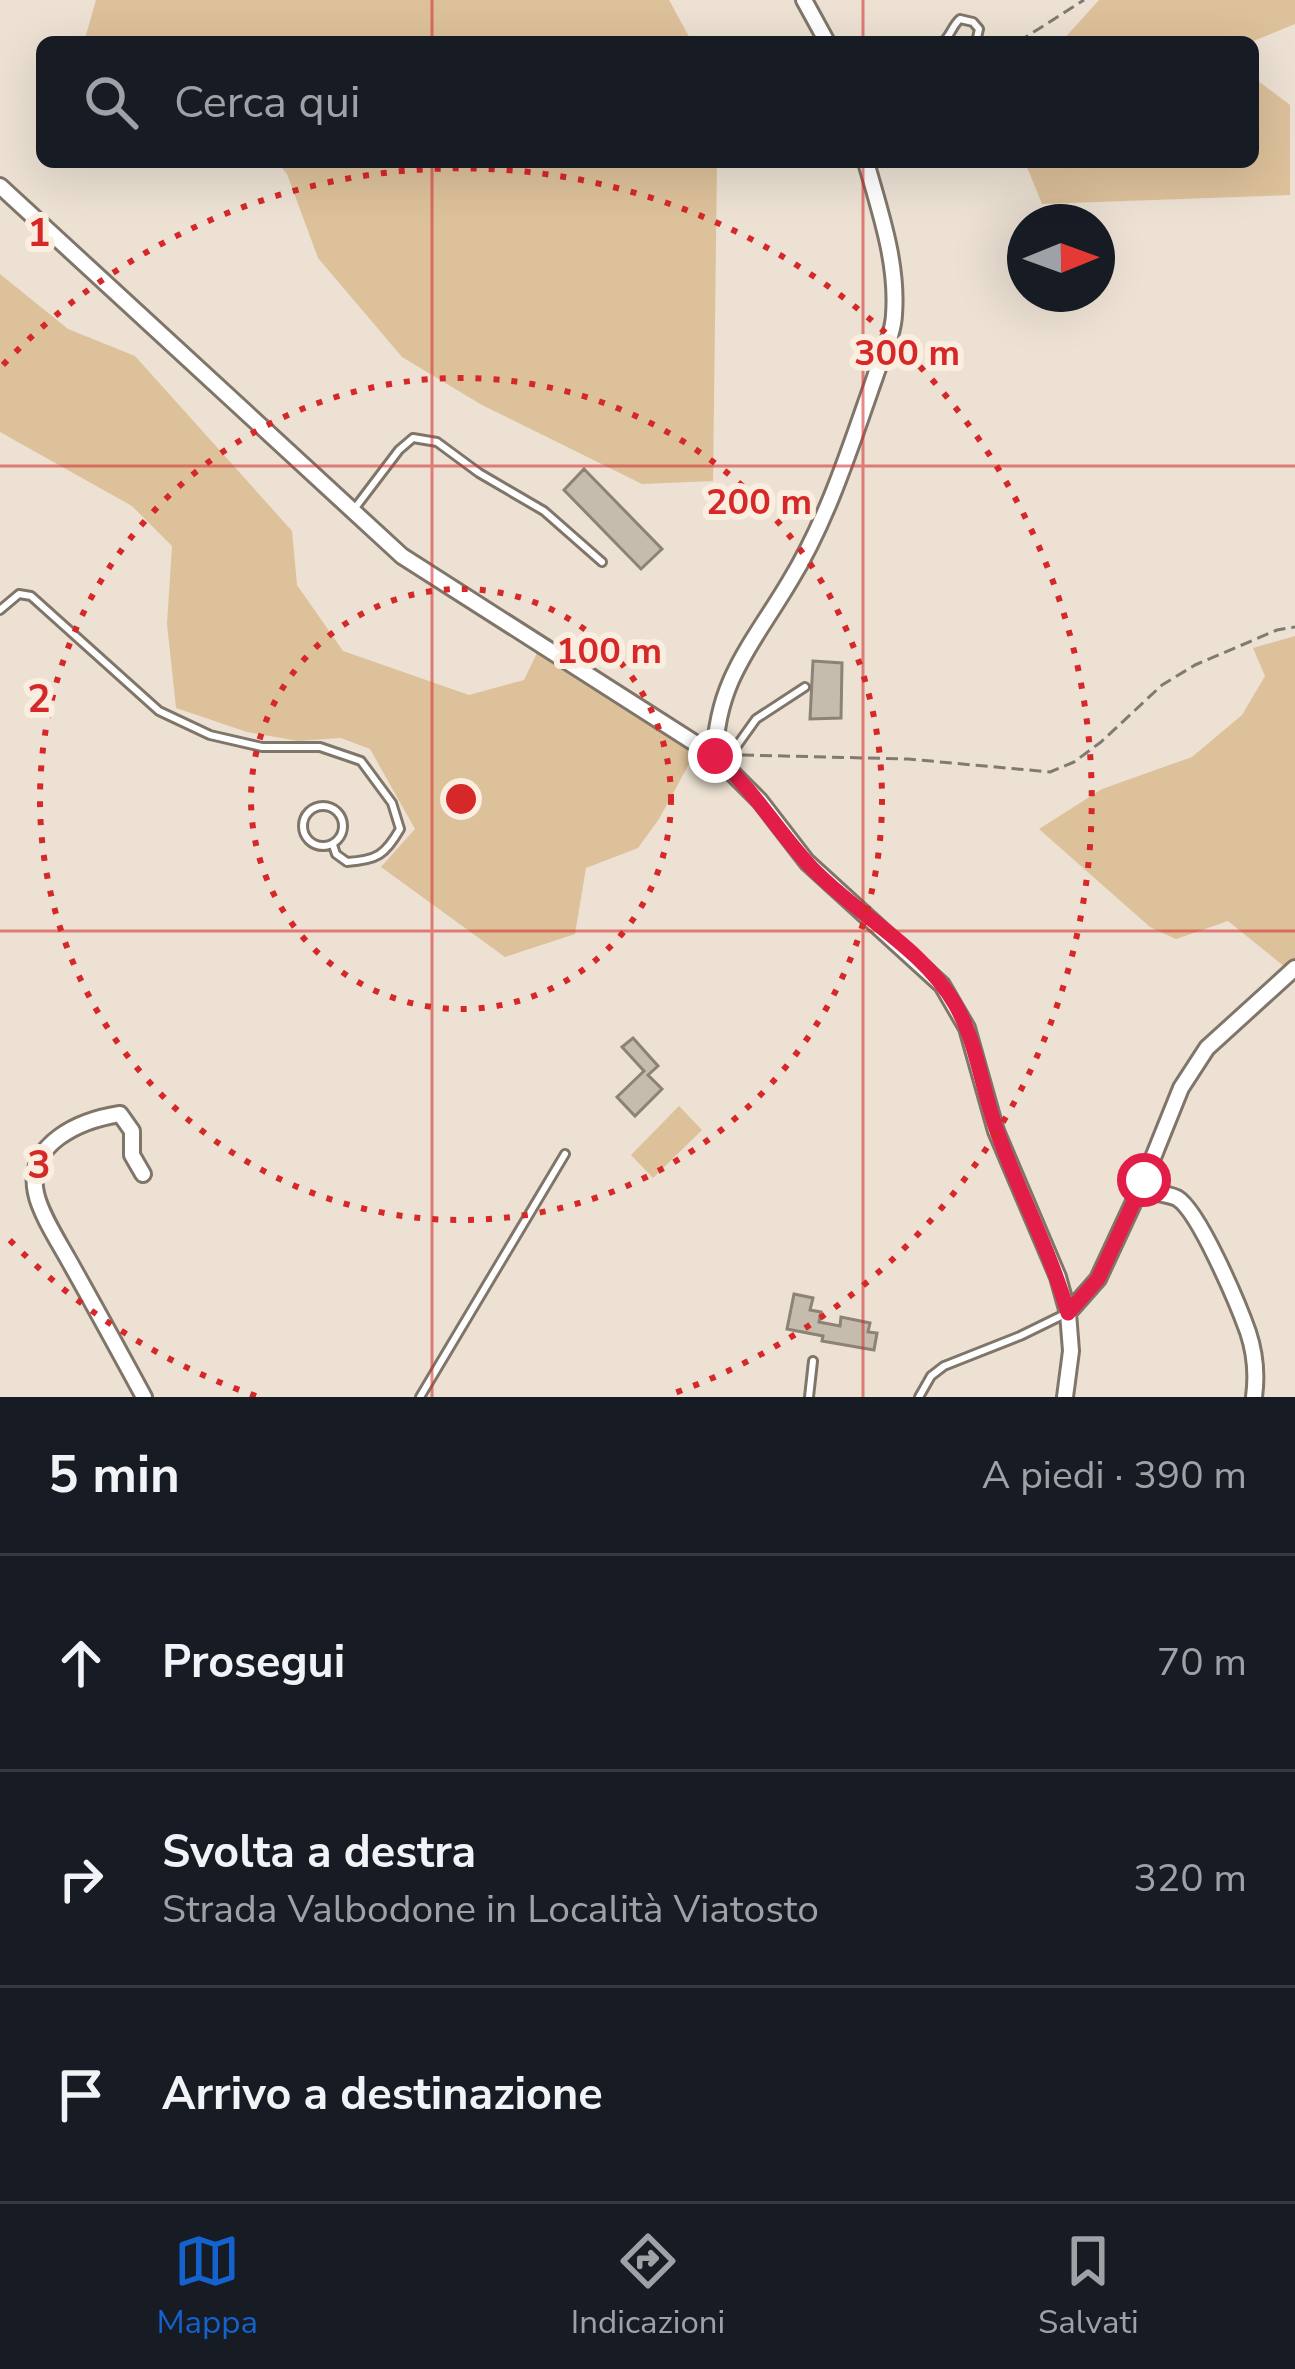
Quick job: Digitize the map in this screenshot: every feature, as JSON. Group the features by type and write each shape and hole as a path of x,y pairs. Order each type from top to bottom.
{"street":[{"path":"804,0 824,36"},
{"path":"722,759 715,728 724,694 806,555 894,320 894,271 868,168"},
{"path":"0,186 402,556 722,759 807,862 942,985 967,1028 997,1131 1058,1277 1068,1313 1071,1351 1065,1397"},
{"path":"1068,1313 1098,1279 1181,1088 1207,1048 1295,968"},
{"path":"143,1174 133,1155 132,1130 120,1114 95,1118 57,1137 43,1155 35,1193 145,1397"},
{"path":"1140,1190 1176,1198 1209,1244 1248,1332 1255,1363 1254,1397"}],"lane":[{"path":"949,36 961,20 973,22 980,29 978,36"},
{"path":"353,512 413,438 436,442 544,512 602,562"},
{"path":"0,610 19,595 31,596 159,711 210,735 262,747 320,747 361,761 392,803 400,829 389,849 370,861 347,862 333,845"},
{"path":"722,759 756,719 806,687"},
{"path":"320,805 334,808 343,820 343,835 333,845 319,847 306,839 302,825 308,812 320,805"},
{"path":"419,1397 566,1154"},
{"path":"919,1397 931,1376 944,1366 1068,1313"},
{"path":"809,1397 813,1361"}],"path":[{"path":"1027,36 1084,0"},
{"path":"722,759 748,754 908,758 1050,772 1074,762 1162,685 1196,664 1295,627"}],"shaded area":[{"path":"96,0 669,0 689,36 86,36"},
{"path":"1099,0 1295,0 1295,24 1259,39 1066,36"},
{"path":"1259,82 1290,105 1290,195 1042,204 1027,168 1259,168"},
{"path":"282,168 717,168 713,481 642,484 482,405 402,357 318,258"},
{"path":"0,274 68,329 135,356 292,531 297,585 343,651 469,695 524,680 537,653 695,753 638,848 586,868 575,934 505,957 381,867 415,829 370,749 341,738 298,741 247,732 176,708 167,624 172,546 132,506 0,432"},
{"path":"1295,636 1295,968 1291,972 1228,921 1176,939 1150,927 1039,829 1102,789 1192,757 1242,715 1265,676 1253,648"},
{"path":"679,1106 702,1130 653,1178 631,1155"}],"building":[{"path":"584,469 662,549 641,569 564,490"},
{"path":"813,661 842,663 841,718 810,719"},
{"path":"633,1038 658,1066 648,1075 662,1089 635,1116 617,1097 644,1071 622,1047"},
{"path":"794,1294 813,1298 810,1310 821,1312 819,1322 840,1326 841,1317 870,1323 868,1332 877,1333 874,1350 787,1329"}],"route":[{"path":"715,756 760,801 827,883 922,964 956,1005 997,1131 1058,1277 1068,1313 1098,1279 1144,1180"}]}
